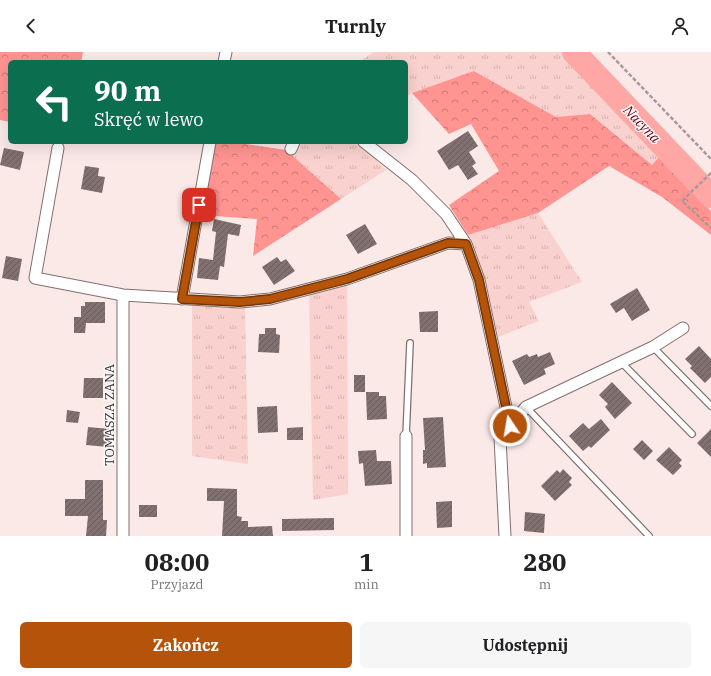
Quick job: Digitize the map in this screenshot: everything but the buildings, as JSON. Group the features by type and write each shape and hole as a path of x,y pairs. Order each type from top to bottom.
{"street":[{"path":"182,299 210,144"},
{"path":"367,144 412,180 446,214 466,244 479,280 510,426"},
{"path":"58,148 35,278 123,295 240,302 270,299 347,279 448,243 466,244"},
{"name":"TOMASZA ZANA","path":"123,295 123,536"},
{"path":"505,536 500,438 526,407 653,347 683,328"},
{"path":"406,436 406,536"}],"lane":[{"path":"406,436 410,343"},
{"path":"653,347 711,406"},
{"path":"622,362 692,434"},
{"path":"526,407 649,536"}],"path":[{"path":"608,52 711,159"},
{"path":"711,173 682,201 711,228"}],"green space":[{"path":"0,52 83,52 81,60 8,60 8,122 0,120"},
{"path":"374,52 561,52 659,157 652,165 590,114 556,117 475,71 408,96 408,60 362,60"},
{"path":"474,71 556,117 590,114 652,165 659,157 711,211 711,235 662,197 609,166 538,213 468,235 449,205 499,171 471,124 449,134 412,93"},
{"path":"215,144 246,144 286,150 341,199 253,256 257,219 202,215"},
{"path":"288,144 361,144 386,170 341,199 286,150"},
{"path":"538,213 582,282 529,302 539,321 498,337 468,235"},
{"path":"347,284 348,494 313,500 309,293"},
{"path":"192,305 245,307 248,464 192,456"}],"waterway":[{"name":"Nacyna","path":"574,52 711,196"}],"route":[{"path":"199,205 182,299 240,302 270,299 347,279 448,243 466,244 479,280 510,426"}]}
